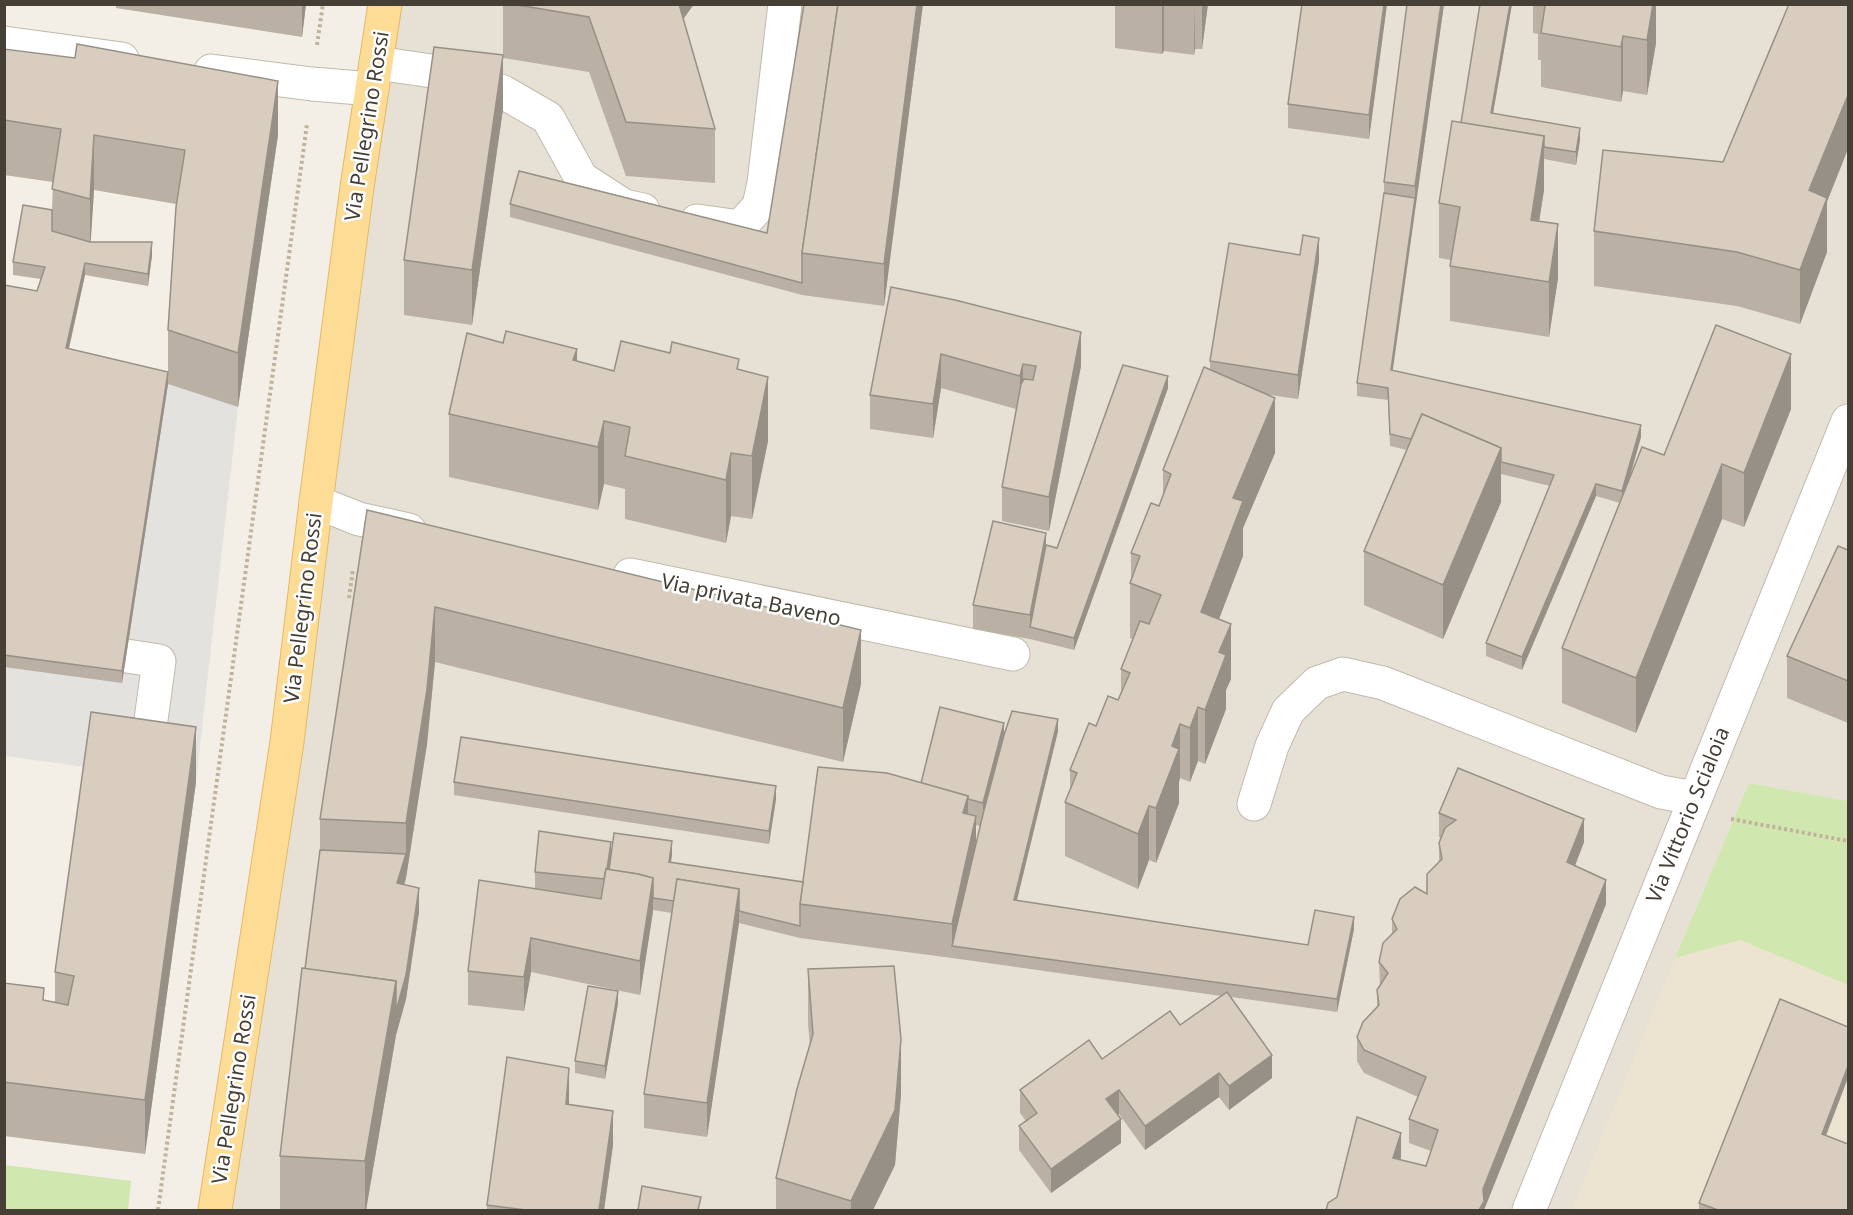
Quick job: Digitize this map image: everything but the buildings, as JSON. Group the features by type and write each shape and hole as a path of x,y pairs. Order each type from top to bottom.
{"main road":[{"name":"Via Pellegrino Rossi","path":"215,1210 287,742 357,187 385,4"}],"street":[{"path":"180,67 290,82 446,73 503,92 548,118 581,178 624,206 687,220 740,226 759,206 764,183 784,4"},
{"path":"4,43 145,62"},
{"name":"Via Vittorio Scialoia","path":"1529,1210 1848,421"},
{"path":"316,502 360,519 441,536"},
{"name":"Via privata Baveno","path":"604,570 1013,654"},
{"path":"4,637 159,661 150,727"},
{"path":"1254,804 1272,746 1287,711 1317,683 1343,674 1383,683 1692,804"}],"path":[{"path":"317,48 323,4"},
{"path":"158,1210 308,115"},
{"path":"1692,804 1848,842"}],"shaded area":[{"path":"389,5 1848,5 1848,801 1749,783 1675,958 1848,985 1848,1210 230,1210"},
{"path":"168,384 238,407 196,782 5,756 5,667"},
{"path":"1740,940 1848,985 1848,1210 1572,1210 1675,958"}],"green space":[{"path":"1749,783 1848,801 1848,985 1740,940 1675,958"},
{"path":"5,1165 131,1181 128,1210 5,1210"}]}
